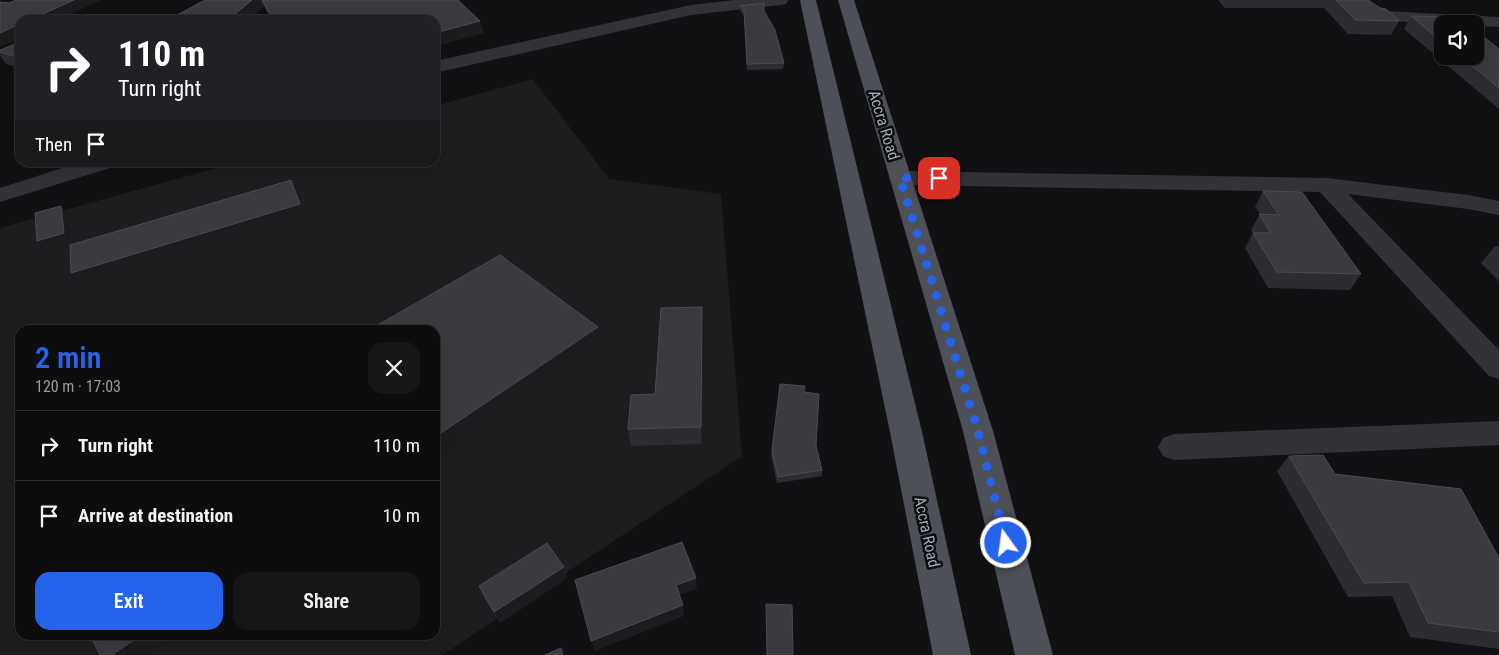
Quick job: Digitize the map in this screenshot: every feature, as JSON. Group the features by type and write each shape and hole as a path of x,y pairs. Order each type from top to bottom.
{"main road":[{"name":"Accra Road","path":"808,0 906,432 952,655"},
{"name":"Accra Road","path":"846,0 978,431 1034,655"}],"street":[{"path":"440,66 692,10 780,0"},
{"path":"1352,0 1379,16 1499,22"},
{"path":"0,195 88,167"},
{"path":"900,178 1326,185 1468,202 1499,208"},
{"path":"1326,185 1499,368"},
{"path":"1174,447 1499,433"}],"shaded area":[{"path":"533,79 609,179 721,194 742,456 442,655 0,655 0,228 220,167 440,167 440,105"}],"building":[{"path":"16,0 74,0 41,15 15,15 15,26 0,33 0,2 9,3"},
{"path":"205,0 252,0 234,15 177,15"},
{"path":"262,0 458,0 480,21 440,32 440,15 270,15"},
{"path":"1336,0 1368,0 1380,8 1386,9 1399,21 1356,20"},
{"path":"764,3 764,11 775,30 784,63 747,64 744,11 740,6"},
{"path":"1411,16 1434,16 1434,35"},
{"path":"1484,37 1499,49 1499,88 1471,65 1484,65"},
{"path":"15,44 15,56 0,52 0,50"},
{"path":"291,180 300,204 71,273 70,245"},
{"path":"1263,191 1302,192 1361,274 1277,272 1253,233 1271,233 1259,214 1279,215"},
{"path":"61,206 64,233 37,241 35,213"},
{"path":"500,255 598,327 440,434 440,325 378,325"},
{"path":"702,307 701,427 628,429 631,395 655,394 661,308"},
{"path":"780,384 805,386 804,392 819,394 816,446 822,470 778,477 772,450"},
{"path":"1323,455 1335,474 1461,489 1499,558 1499,632 1428,623 1409,582 1364,583 1289,456"},
{"path":"682,542 696,578 676,585 683,605 591,641 575,580"},
{"path":"547,543 564,567 494,612 479,586"},
{"path":"766,604 792,605 793,655 767,655"},
{"path":"92,640 134,640 112,655 100,655"},
{"path":"561,648 563,655 545,655"}],"route":[{"path":"939,178 900,178 978,431 1006,543"}]}
